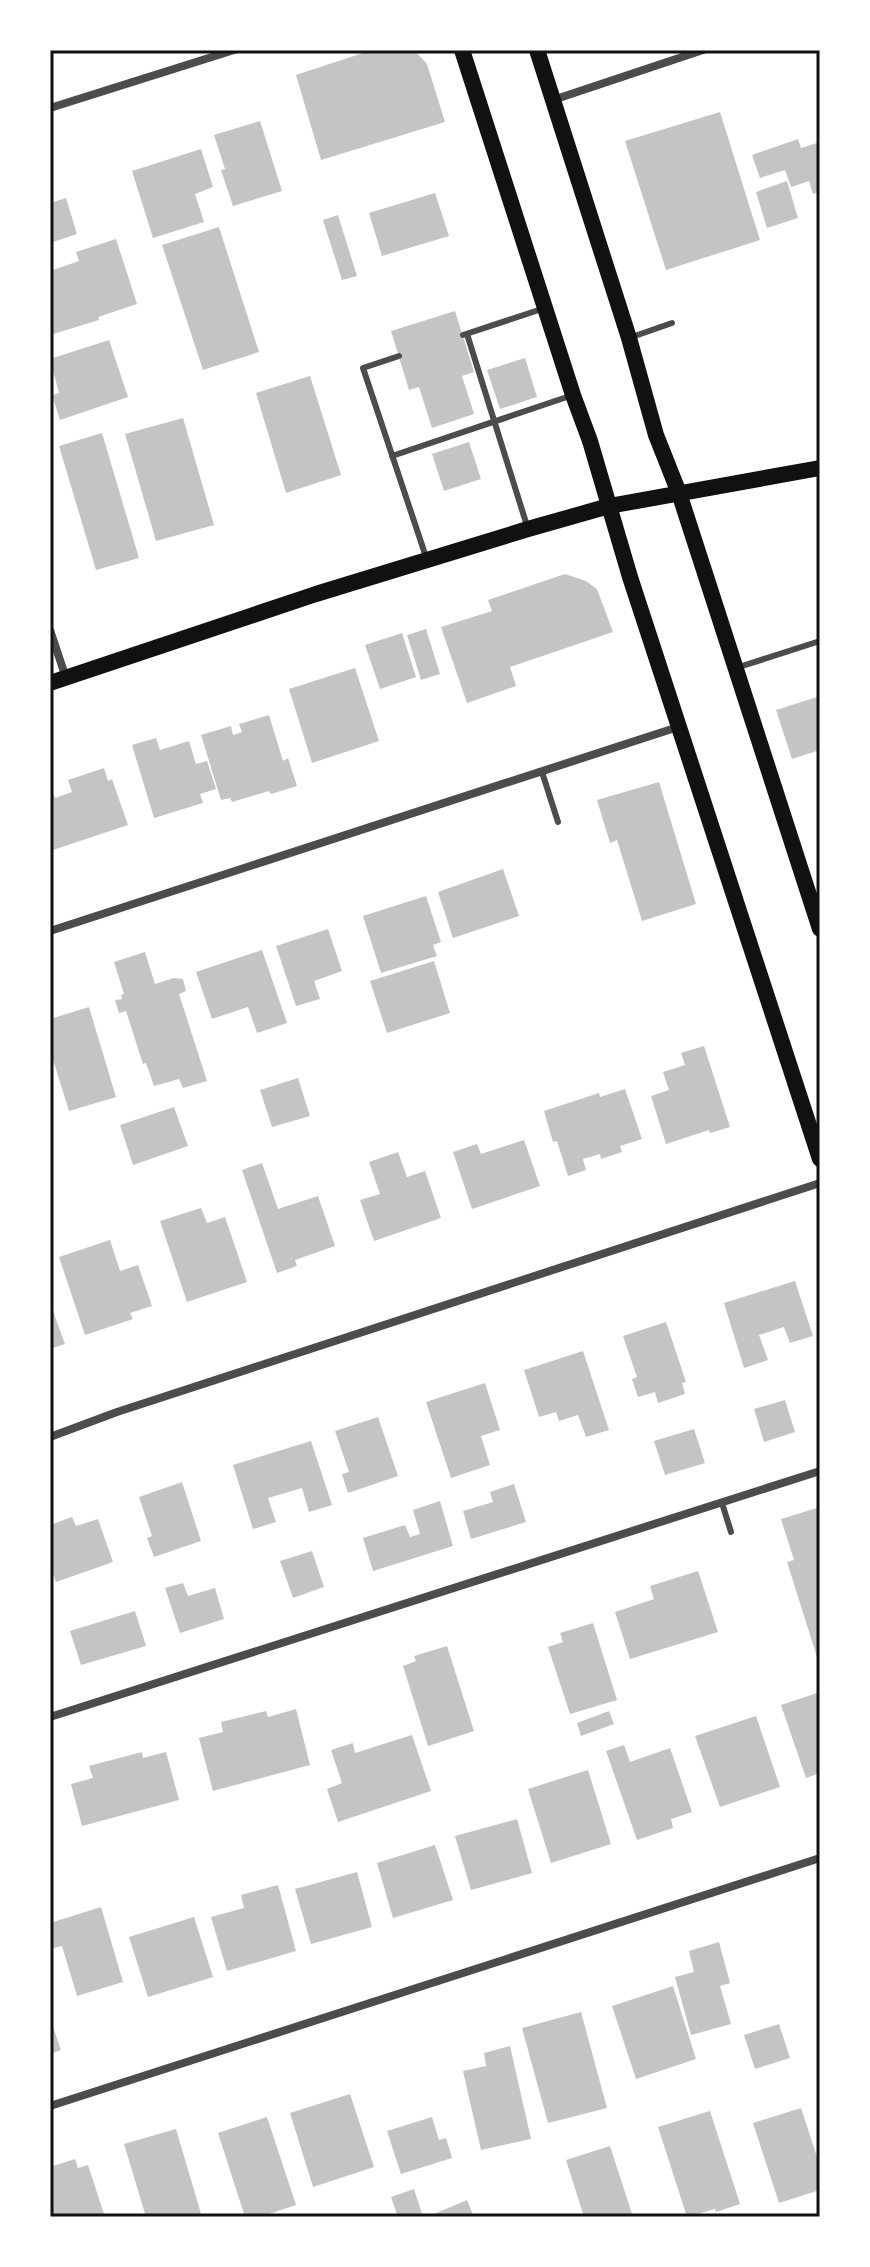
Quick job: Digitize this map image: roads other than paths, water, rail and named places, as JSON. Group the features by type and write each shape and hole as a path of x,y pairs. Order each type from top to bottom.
{"main road":[{"path":"462,50 820,1159"},
{"path":"537,50 629,338 656,435 679,493 820,929"},
{"path":"58,680 316,594 609,506 820,468"}],"street":[{"path":"553,100 703,50"},
{"path":"50,108 227,51"},
{"path":"50,630 58,680"},
{"path":"50,931 679,727"},
{"path":"50,1437 117,1412 820,1183"},
{"path":"50,1717 820,1471"},
{"path":"50,2106 820,1858"}],"lane":[{"path":"528,529 465,334 545,308"},
{"path":"629,338 672,323"},
{"path":"399,356 363,368 427,559"},
{"path":"392,456 573,395"},
{"path":"735,668 820,641"},
{"path":"542,772 558,822"},
{"path":"722,1503 731,1532"}]}
